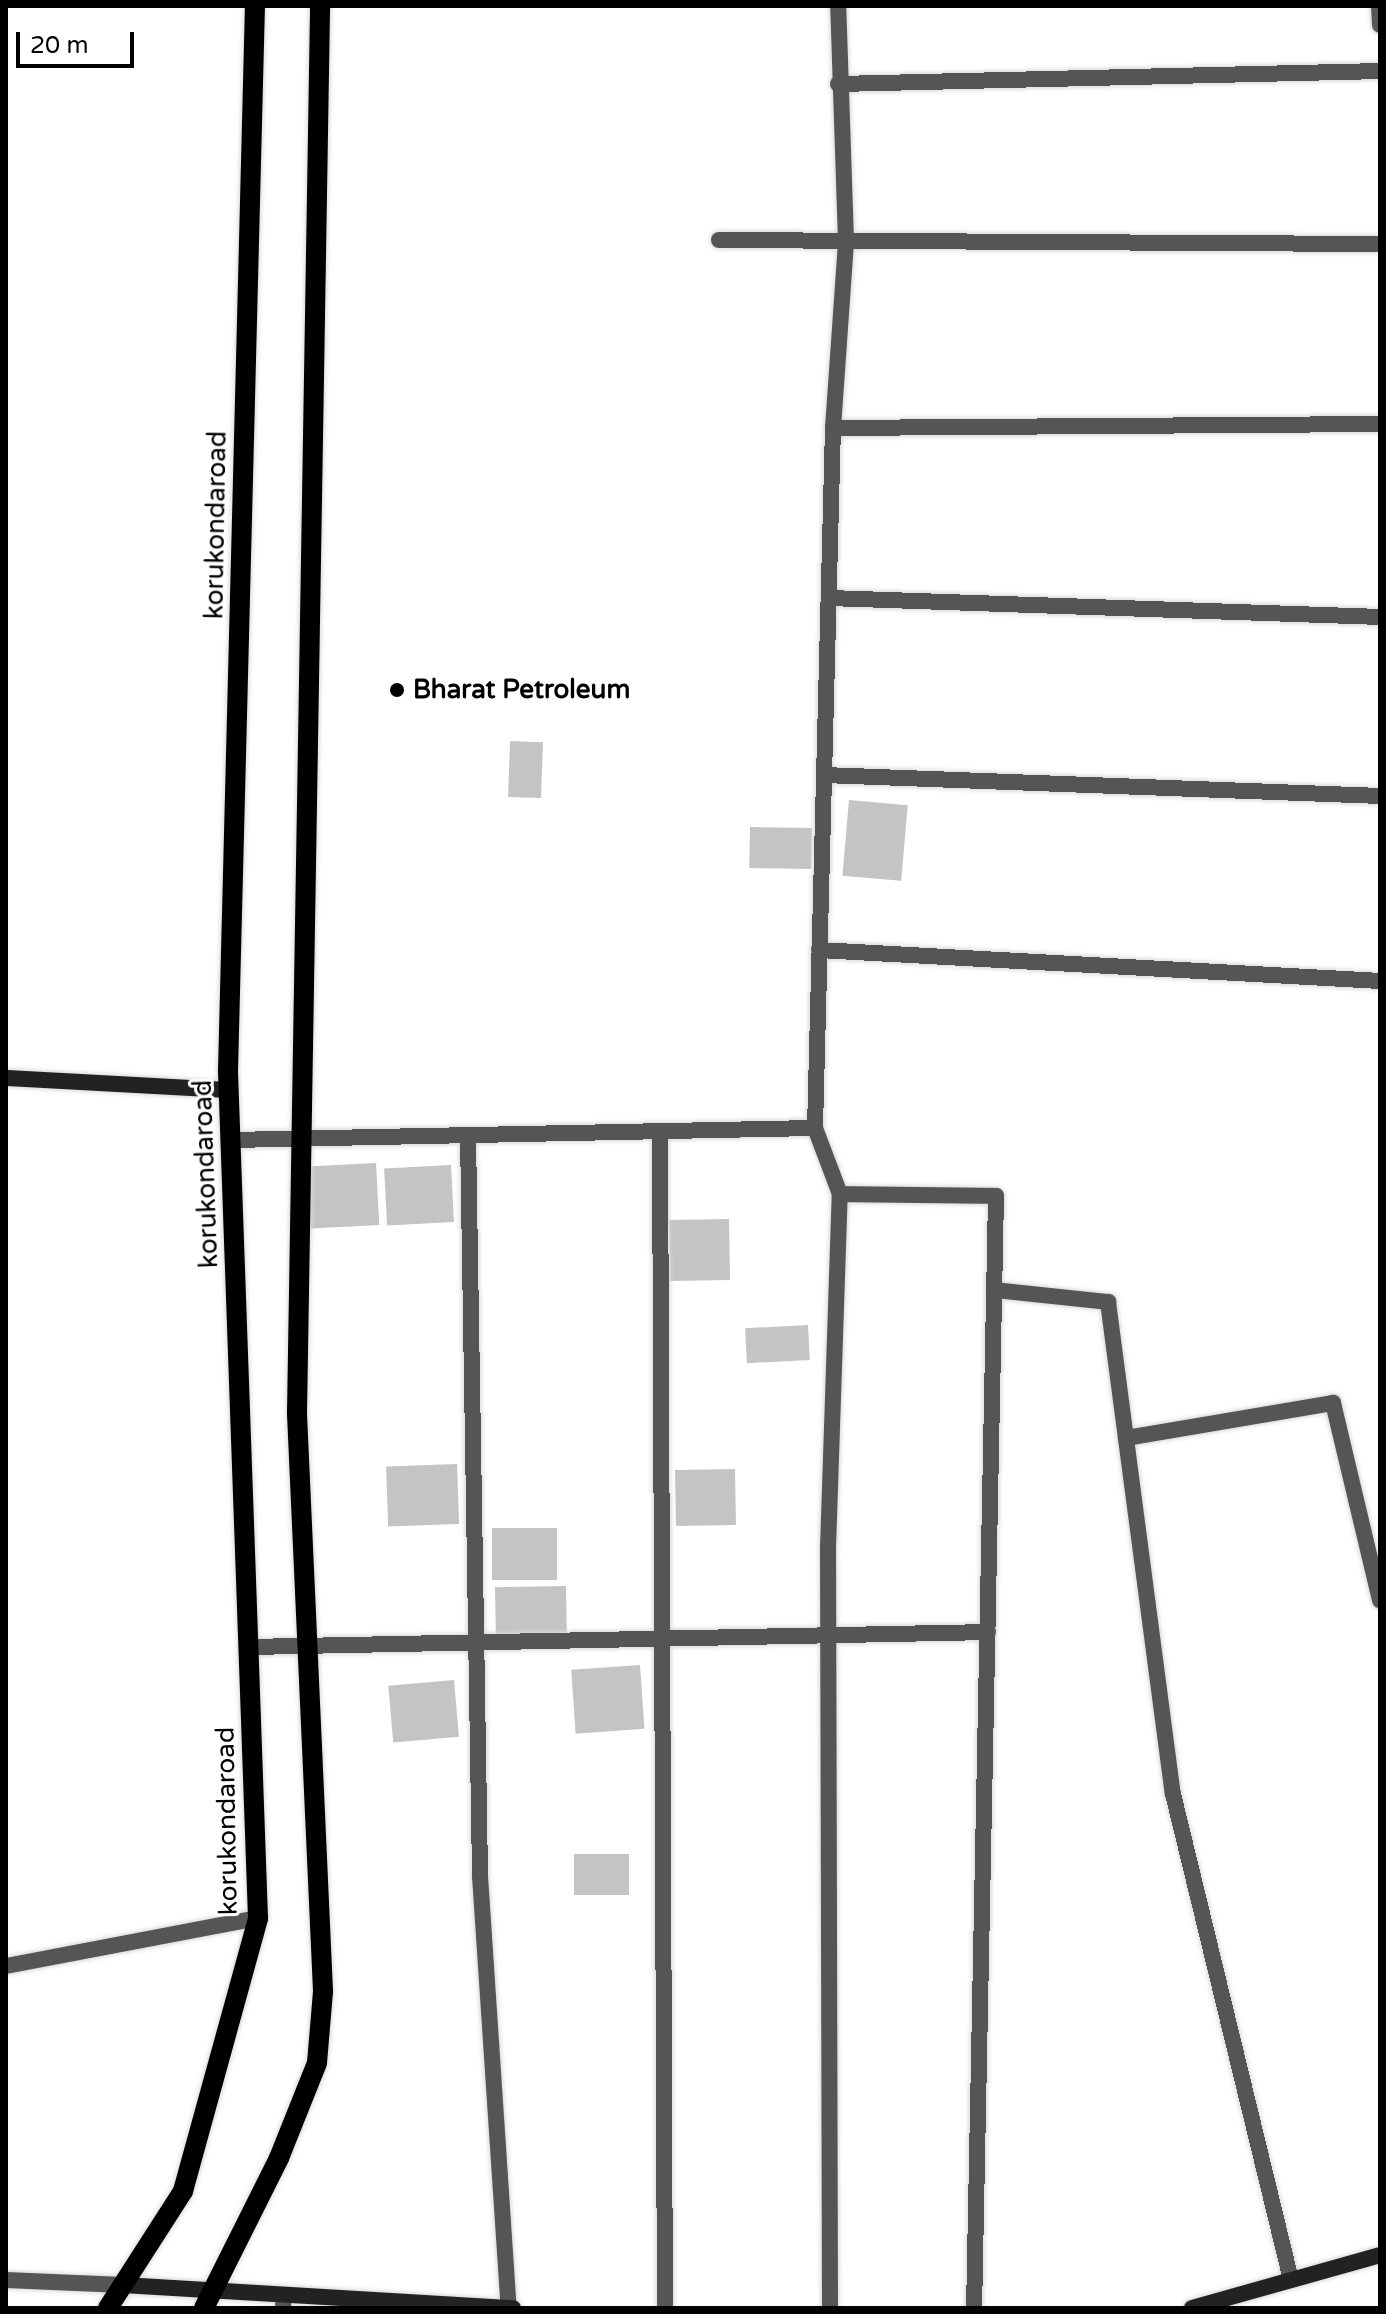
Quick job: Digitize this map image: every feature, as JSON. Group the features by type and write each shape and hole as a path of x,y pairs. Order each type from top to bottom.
{"main road":[{"name":"korukondaroad","path":"108,2308 183,2191 258,1918 229,1090 255,6"},
{"path":"208,2299 279,2158 317,2063 323,1991 297,1413 320,6"},
{"path":"6,1078 229,1090"},
{"path":"1192,2308 1380,2256"},
{"path":"123,2285 208,2299 511,2308"}],"street":[{"path":"830,2308 828,1635 840,1194 815,1128 833,428 846,241 838,84 838,6"},
{"path":"1379,6 1380,25"},
{"path":"838,84 1380,71"},
{"path":"719,240 1380,244"},
{"path":"833,428 1380,424"},
{"path":"829,598 1380,617"},
{"path":"824,775 1380,796"},
{"path":"819,950 1380,981"},
{"path":"231,1140 815,1128"},
{"path":"660,1131 659,1639 665,2308"},
{"path":"468,1135 480,1876 511,2308"},
{"path":"840,1194 996,1196 974,2308"},
{"path":"994,1290 1108,1302 1173,1794 1291,2280"},
{"path":"1126,1438 1333,1403 1380,1600"},
{"path":"249,1647 988,1632"},
{"path":"6,1966 258,1918"},
{"path":"6,2280 123,2285"}],"building":[{"path":"510,741 543,742 541,798 508,797"},
{"path":"849,800 908,805 901,881 842,876"},
{"path":"750,827 812,828 811,869 749,868"},
{"path":"376,1163 379,1225 306,1229 303,1167"},
{"path":"451,1165 454,1222 387,1225 384,1169"},
{"path":"729,1219 730,1280 670,1281 669,1220"},
{"path":"808,1325 810,1360 747,1363 745,1328"},
{"path":"457,1464 459,1524 388,1526 386,1466"},
{"path":"735,1469 736,1525 676,1526 675,1470"},
{"path":"492,1528 557,1528 557,1580 492,1580"},
{"path":"566,1586 567,1636 496,1637 495,1587"},
{"path":"640,1665 644,1729 576,1734 571,1670"},
{"path":"454,1680 459,1737 393,1743 388,1686"},
{"path":"574,1854 629,1854 629,1895 574,1895"}],"place":[{"name":"Bharat Petroleum","path":"397,690"}]}
